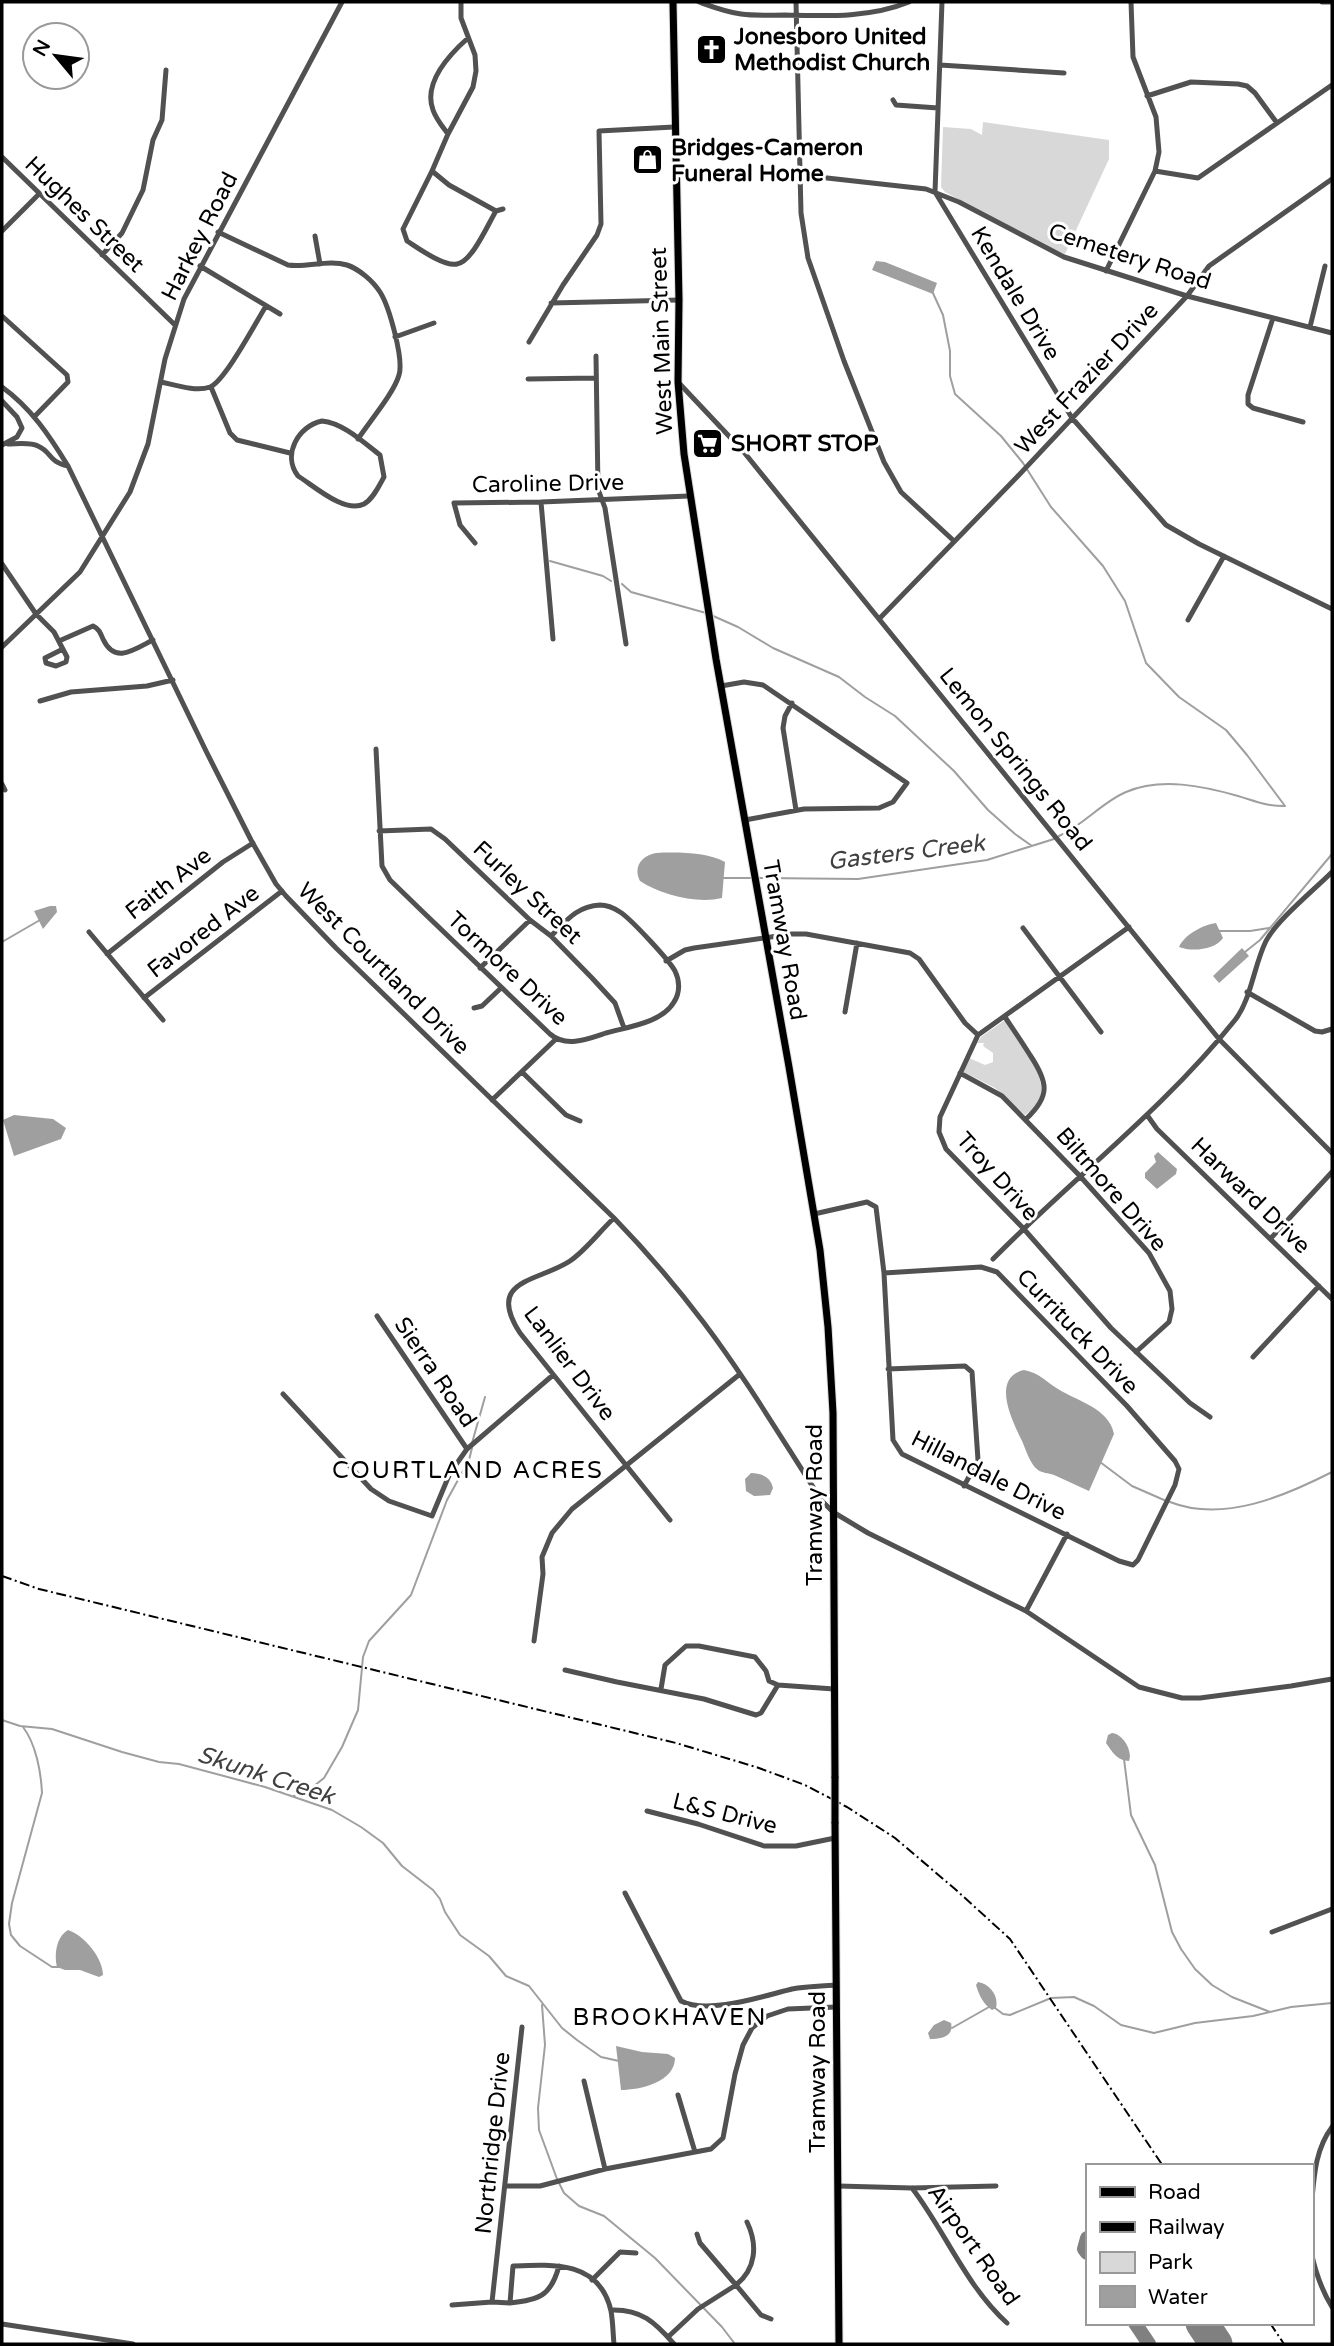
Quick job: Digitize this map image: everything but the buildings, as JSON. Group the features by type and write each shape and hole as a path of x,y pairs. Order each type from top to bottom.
{"main road":[{"name":"West Main Street","path":"673,2 678,382 690,496 719,676"},
{"name":"Tramway Road","path":"719,676 820,1250 829,1337 833,1413 839,2344"}],"street":[{"name":"Harkey Road","path":"2,647 80,572 130,492 148,443 175,325 200,266 342,2"},
{"path":"461,2 461,18 475,55 473,87 447,134 403,229 407,241 444,262 457,264 469,258 496,211 503,209"},
{"path":"699,2 743,15 851,15 879,11 909,2"},
{"path":"796,2 801,213 808,258 844,361 884,462 901,492 954,541"},
{"path":"935,192 942,2"},
{"path":"1106,271 1156,171 1160,142 1156,117 1133,57 1131,2"},
{"path":"1322,2 1332,2"},
{"path":"447,134 432,109 433,86 451,53 468,38"},
{"path":"940,65 1064,73"},
{"path":"102,255 122,233 143,190 153,140 162,120 166,70"},
{"path":"1147,96 1191,82 1238,84 1247,86 1255,93 1277,123"},
{"path":"1156,171 1198,178 1332,85"},
{"path":"892,100 896,105 938,108"},
{"path":"529,342 551,303 587,252 601,224 598,131 674,127"},
{"name":"Hughes Street","path":"2,157 175,325"},
{"path":"432,171 449,185 496,211"},
{"name":"Cemetery Road","path":"800,175 926,188 959,202 1059,255 1187,296 1332,333"},
{"name":"West Frazier Drive","path":"880,618 1187,296 1209,266 1332,179"},
{"name":"Kendale Drive","path":"935,192 1072,418 1166,525 1332,609"},
{"path":"2,231 39,194"},
{"path":"218,232 288,265 348,265 374,283 383,297 395,337 400,364 399,376 358,439"},
{"path":"315,236 320,264"},
{"path":"200,266 280,314"},
{"path":"1310,327 1325,266"},
{"path":"551,303 679,300"},
{"path":"161,382 195,388 211,387 225,372 266,306"},
{"path":"2,316 67,375 68,382 63,390 35,416"},
{"path":"1273,318 1248,395 1248,404 1303,422"},
{"path":"395,337 435,323"},
{"path":"596,356 598,489 626,644"},
{"path":"528,379 596,379"},
{"name":"Lemon Springs Road","path":"678,382 743,451 1219,1039 1332,1153"},
{"name":"West Courtland Drive","path":"2,387 35,416 68,466 253,843 282,891 336,948 614,1218 669,1278 705,1323 822,1501 833,1512"},
{"path":"211,387 227,426 237,440 290,453"},
{"path":"2,401 17,417 22,428 17,437 5,444"},
{"path":"330,422 380,455 384,477 365,503 355,507 339,502 298,476 290,453 304,430 312,423 330,422"},
{"path":"5,444 34,444 46,451 49,458 57,464 68,466"},
{"name":"Caroline Drive","path":"475,543 460,525 454,503 690,496"},
{"path":"541,502 554,639"},
{"path":"1188,620 1224,555"},
{"path":"2,564 36,614 54,632 63,649"},
{"path":"59,641 93,626 99,629 108,648 119,653 127,653 153,640"},
{"path":"40,701 71,692 147,686 173,680"},
{"path":"721,686 757,683 792,703 907,783 893,802 879,808 796,810 745,820"},
{"path":"792,703 785,716 783,728 796,810"},
{"name":"Tormore Drive","path":"376,749 382,866 390,880 556,1039 569,1042 651,1020 674,1003 679,987 675,971 621,913 603,904 584,907 571,915 551,936"},
{"name":"Furley Street","path":"379,831 431,830 465,856 530,920 551,936 615,1003 624,1028"},
{"name":"Faith Ave","path":"107,954 223,862 253,843"},
{"path":"993,1259 1079,1175 1147,1115 1219,1039 1239,1015 1267,938 1332,872"},
{"name":"Favored Ave","path":"144,998 282,891"},
{"path":"480,968 530,920"},
{"path":"666,961 685,950 806,934 910,953 919,958 965,1023 978,1035 1129,927"},
{"path":"1023,928 1101,1032"},
{"path":"89,932 163,1020"},
{"path":"845,1012 857,943"},
{"path":"474,1008 482,1006 501,988"},
{"path":"1247,992 1310,1029 1322,1032 1332,1029"},
{"path":"1005,1017 1040,1069 1044,1080 1045,1088 1040,1105 1026,1119"},
{"name":"Troy Drive","path":"978,1035 940,1117 941,1141 1023,1228 1111,1328 1190,1404 1210,1417"},
{"path":"492,1100 556,1039"},
{"path":"522,1072 566,1115 580,1121"},
{"name":"Biltmore Drive","path":"960,1073 994,1090 1026,1119 1149,1253 1170,1291 1172,1308 1169,1322 1136,1352"},
{"name":"Harward Drive","path":"1147,1115 1157,1129 1332,1299"},
{"path":"1271,1238 1332,1172"},
{"name":"Hillandale Drive","path":"814,1214 867,1202 876,1207 884,1273 893,1440 902,1454 1119,1561 1133,1565 1138,1560 1175,1485 1179,1469"},
{"name":"Lanlier Drive","path":"614,1218 572,1260 520,1283 511,1293 508,1308 512,1320 553,1375 670,1520"},
{"name":"Currituck Drive","path":"884,1273 981,1267 997,1272 1126,1406 1179,1469"},
{"path":"1252,1357 1319,1286"},
{"name":"Sierra Road","path":"377,1316 467,1449"},
{"path":"888,1369 965,1366 972,1372 979,1440 978,1460 964,1486"},
{"path":"534,1641 543,1574 542,1557 546,1544 561,1520 740,1374"},
{"path":"283,1394 371,1489 389,1500 432,1516 450,1473 467,1449 553,1375"},
{"path":"833,1512 892,1545 1026,1611 1139,1688 1182,1698 1200,1698 1332,1679"},
{"path":"1026,1611 1067,1534"},
{"path":"661,1689 665,1665 686,1646 699,1646 755,1657 766,1671 769,1681 779,1685 834,1689"},
{"path":"565,1670 704,1699 756,1715 761,1713 779,1685"},
{"name":"L&S Drive","path":"647,1811 698,1824 764,1846 796,1846 835,1838"},
{"path":"625,1893 681,2001 692,2007 756,2000 795,1988 836,1985"},
{"path":"1272,1932 1332,1909"},
{"path":"505,2186 540,2186 605,2169 711,2149 723,2138 740,2055 752,2028 767,2016 788,2010 836,2007"},
{"name":"Northridge Drive","path":"492,2302 522,2026"},
{"path":"584,2081 605,2169"},
{"path":"678,2095 695,2152"},
{"path":"1313,2193 1317,2158 1332,2127"},
{"name":"Airport Road","path":"838,2186 996,2186"},
{"name":"Airport Road","path":"912,2188 989,2305 1007,2323"},
{"path":"668,2337 698,2309 744,2279 751,2267 754,2250 753,2235 747,2222"},
{"path":"697,2234 700,2244 761,2315 771,2319"},
{"path":"592,2280 620,2252 636,2253"},
{"path":"1313,2262 1323,2292 1332,2307"},
{"path":"495,2263 513,2266 559,2266 581,2271 602,2292 611,2310 614,2344"},
{"path":"510,2303 513,2266"},
{"path":"452,2305 532,2301 546,2293 555,2281 559,2266"},
{"path":"611,2310 637,2311 674,2344"},
{"path":"2,2324 133,2344"}],"green space":[{"path":"983,122 1109,140 1109,159 1065,254 945,192 941,187 943,127 971,129 982,135"},
{"path":"1005,1020 1032,1061 1041,1084 1037,1104 1025,1115 995,1088 962,1071 969,1058 985,1065 993,1062 993,1053 983,1046 984,1043 977,1043"}],"water":[{"path":"876,261 885,262 937,283 933,294 872,270"},
{"path":"656,853 700,854 725,862 722,898 702,900 680,897 640,881 637,871 642,859"},
{"path":"56,906 57,912 43,929 34,911"},
{"path":"1216,923 1223,938 1215,945 1197,950 1179,947 1185,938 1195,931"},
{"path":"1242,948 1249,956 1219,983 1213,976"},
{"path":"14,1115 53,1119 66,1128 61,1139 14,1156 3,1120"},
{"path":"1158,1152 1177,1169 1176,1174 1157,1189 1145,1178 1145,1173 1156,1162 1154,1156"},
{"path":"1024,1370 1039,1375 1058,1389 1091,1406 1111,1425 1114,1434 1089,1491 1040,1471 1030,1461 1010,1412 1006,1391 1008,1382 1014,1375"},
{"path":"751,1473 768,1478 773,1488 770,1495 754,1496 746,1491 745,1479"},
{"path":"1112,1733 1120,1736 1126,1744 1130,1753 1129,1761 1118,1758 1106,1743 1108,1735"},
{"path":"68,1930 92,1948 100,1962 103,1975 99,1977 80,1970 57,1967 57,1947"},
{"path":"978,1982 993,1991 996,2008 992,2010 984,2002 976,1985"},
{"path":"944,2020 951,2023 949,2034 930,2039 928,2033 934,2025"},
{"path":"616,2046 668,2054 675,2058 673,2066 663,2079 655,2083 621,2090"}],"waterway":[{"path":"932,291 943,315 950,351 950,376 955,394 1001,436 1023,463 1051,507 1103,566 1125,601 1146,663 1179,697 1226,730 1285,806"},
{"path":"550,561 603,576 611,581"},
{"path":"622,584 631,592 706,613"},
{"path":"711,615 773,648 839,677 895,716 954,771 988,810 1032,846"},
{"name":"Gasters Creek","path":"1059,836 1117,796 1139,787 1153,785 1196,786 1284,806"},
{"name":"Gasters Creek","path":"757,878 858,879 987,860 1054,839"},
{"path":"1245,952 1260,940 1332,854"},
{"name":"Gasters Creek","path":"722,878 751,878"},
{"path":"2,942 40,920"},
{"path":"1219,931 1269,928"},
{"path":"472,1443 485,1397"},
{"path":"294,1796 324,1778 342,1747 358,1710 363,1657 369,1641 411,1595 447,1500 469,1460 472,1448"},
{"path":"1100,1462 1132,1486 1164,1500"},
{"path":"1170,1502 1190,1508 1232,1508 1274,1498 1332,1472"},
{"name":"Skunk Creek","path":"2,1720 20,1726 52,1729 122,1752 265,1787 332,1810 383,1843 402,1866 433,1890 460,1935 489,1956 506,1976 529,1986 562,2028 601,2057 619,2061"},
{"path":"23,1727 37,1758 42,1793 12,1903 9,1924 11,1935 20,1946 52,1967 60,1967"},
{"path":"1124,1759 1131,1815 1155,1865 1172,1932 1181,1949 1195,1969 1212,1985 1232,1997 1270,2012"},
{"path":"995,2008 1010,2015 1051,1998 1074,1997 1094,2006 1121,2025 1154,2033 1195,2023 1332,2003"},
{"path":"542,2005 545,2045 538,2108 539,2130 564,2193 579,2206 604,2216 655,2258 735,2344"},
{"path":"952,2028 989,2007"}],"taxiway":[{"path":"1086,2242 1086,2252"},
{"path":"1136,2325 1149,2344"}],"runway":[{"path":"1203,2325 1216,2344"}],"railway":[{"path":"2,1576 39,1589 676,1743 805,1785 847,1807 895,1838 1010,1939 1162,2164"},
{"path":"1271,2325 1284,2344"}],"place":[{"name":"Jonesboro United Methodist Church","path":"711,49"},
{"name":"Bridges-Cameron Funeral Home","path":"648,160"},
{"name":"SHORT STOP","path":"708,443"}],"district":[{"name":"COURTLAND ACRES","path":"468,1470"},
{"name":"BROOKHAVEN","path":"670,2017"}]}
